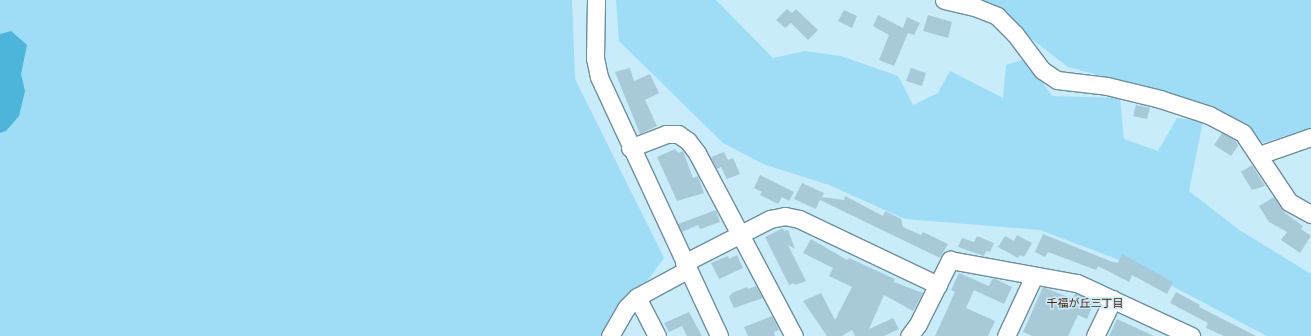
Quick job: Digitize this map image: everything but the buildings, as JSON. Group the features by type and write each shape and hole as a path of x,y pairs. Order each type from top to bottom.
{"street":[{"path":"596,0 595,58 599,77 630,148 719,336"},
{"path":"944,0 975,6 997,16 1015,34 1042,70 1057,80 1107,86 1209,115 1243,133 1259,154 1289,202 1311,214"},
{"path":"630,148 666,134 678,134 688,141 697,153 794,336"},
{"path":"1259,154 1311,137"},
{"path":"610,336 626,308 637,297 740,234 770,219 785,216 799,219 938,285"},
{"path":"909,336 938,285 950,260 1077,283 1113,299 1185,335"},
{"path":"1006,336 1034,276"},
{"path":"637,297 656,336"},
{"path":"1095,336 1113,299"}],"shaded area":[{"path":"0,0 572,0 575,79 664,258 639,292 613,336 0,336"},
{"path":"616,0 716,0 773,58 805,51 841,56 898,76 913,105 938,93 950,71 1003,98 1006,65 1025,59 1052,96 1120,98 1124,139 1158,151 1177,118 1203,121 1189,191 1238,229 1311,274 1311,336 1267,336 1130,264 1040,230 905,219 829,185 763,164 723,143 619,41"},
{"path":"964,0 1311,0 1311,128 1262,143 1214,107 1068,67 998,13"},
{"path":"11,31 27,45 21,74 25,91 19,116 6,131 0,133 0,34"}],"district":[{"name":"千福が丘三丁目","path":"1085,303"}]}
